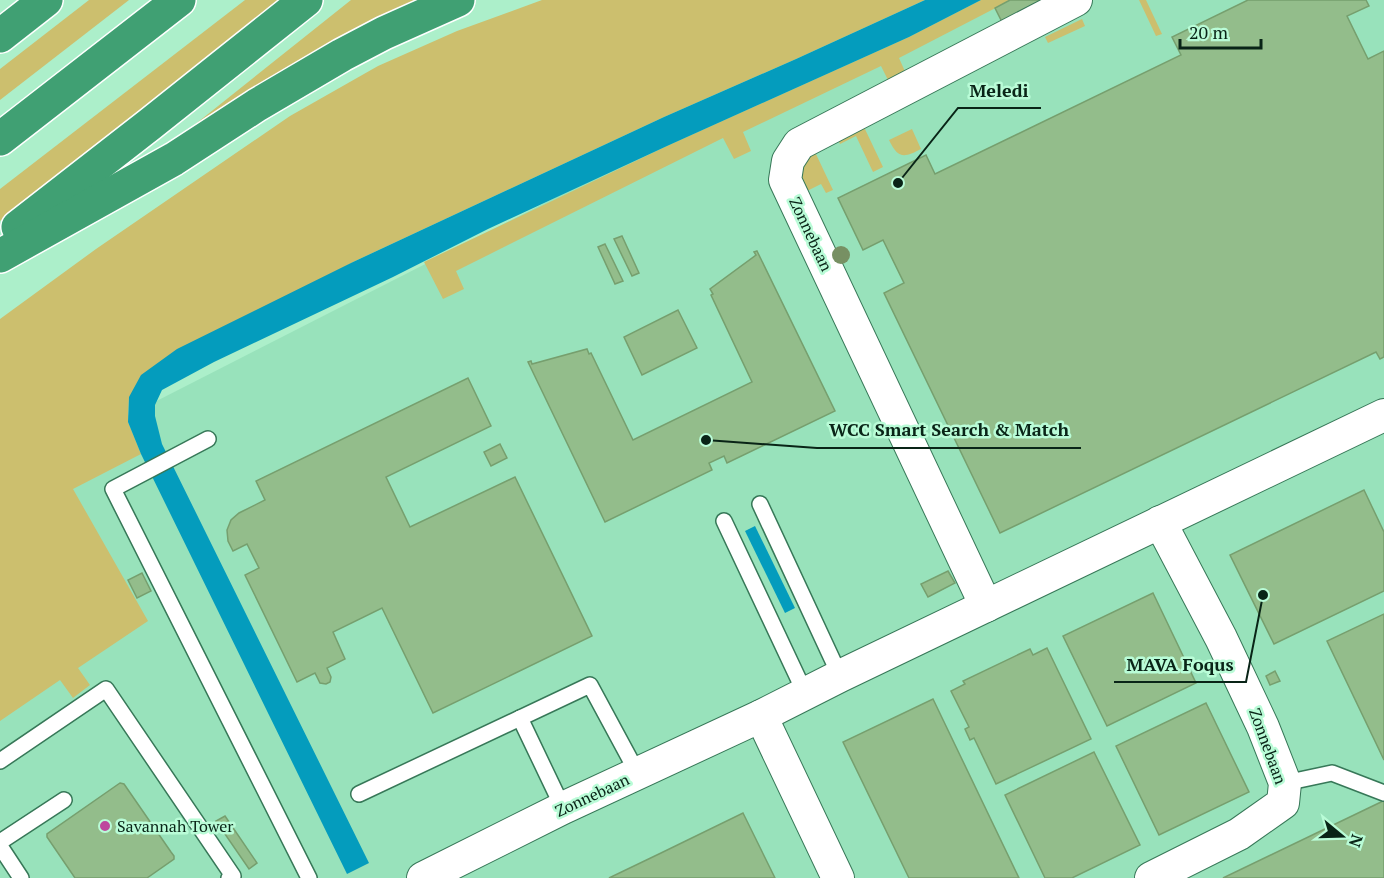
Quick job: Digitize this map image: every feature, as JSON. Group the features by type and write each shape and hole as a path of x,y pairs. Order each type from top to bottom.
{"highway":[{"path":"0,36 46,0"},
{"path":"0,139 179,0"},
{"path":"0,241 306,0"},
{"path":"0,256 174,159 257,105 342,55 384,33 458,0"}],"street":[{"name":"Zonnebaan","path":"986,606 785,180 788,161 799,144 1076,0"},
{"name":"Zonnebaan","path":"423,878 563,808 762,716 840,676 1384,415"},
{"name":"Zonnebaan","path":"1151,878 1239,834 1283,803 1285,783 1263,727 1226,648 1160,522"},
{"path":"762,716 838,878"}],"lane":[{"path":"208,439 113,489 309,878"},
{"path":"760,504 840,676"},
{"path":"724,521 805,693"},
{"path":"359,794 590,685 638,774"},
{"path":"0,761 106,689 233,876 229,878"},
{"path":"520,718 563,808"},
{"path":"1285,783 1332,773 1384,793"},
{"path":"21,878 0,844 64,800"}],"shaded area":[{"path":"89,0 129,0 0,100 0,69"},
{"path":"245,0 279,0 113,135 0,221 0,189"},
{"path":"351,0 418,0 356,29 193,126"},
{"path":"542,0 925,0 664,117 353,262 129,397 128,422 141,454 73,489 148,621 78,668 90,685 73,698 60,680 0,721 0,319 96,249 290,116 378,66 457,31"},
{"path":"943,0 1384,0 1384,878 0,878 0,502 88,436"},
{"path":"981,0 1011,0 899,58 907,76 890,84 881,66 743,132 751,151 734,159 723,138 456,271 464,289 443,299 424,262 667,146 909,37"},
{"path":"1139,0 1146,0 1162,34 1156,36"},
{"path":"1082,19 1085,26 1048,43 1045,37"},
{"path":"864,127 883,167 873,172 856,136 840,144 838,140"},
{"path":"912,129 921,149 906,155 899,154 889,140"},
{"path":"815,152 833,190 826,193 821,184 805,192 801,172 805,158"}],"water":[{"path":"925,0 981,0 909,37 488,229 214,362 162,390 155,405 155,416 162,444 369,863 347,874 141,454 128,422 129,397 141,375 177,349 353,262 664,117"},
{"path":"755,526 795,608 785,613 745,531"}],"building":[{"path":"1010,0 1055,0 1004,26 995,8"},
{"path":"1248,0 1366,0 1369,6 1347,16 1368,59 1384,51 1384,357 1380,359 1376,352 1000,533 884,293 904,283 883,240 863,250 838,198 926,155 935,174 1181,55 1172,37"},
{"path":"622,236 639,273 632,276 614,239"},
{"path":"605,244 623,281 615,284 598,247"},
{"path":"757,251 835,411 727,463 724,456 709,463 712,470 605,522 528,362 531,361 532,364 587,349 633,440 752,382 710,289 756,255 754,252"},
{"path":"678,310 697,348 642,375 624,337"},
{"path":"468,378 491,426 386,477 410,527 515,477 592,636 433,713 382,608 333,632 345,659 327,668 331,677 330,682 320,683 315,673 297,682 245,575 259,568 247,544 233,551 228,541 227,530 231,520 239,513 265,500 256,481"},
{"path":"500,444 507,458 491,466 484,452"},
{"path":"1364,490 1384,532 1384,591 1274,644 1230,555"},
{"path":"948,571 955,583 928,597 921,584"},
{"path":"142,573 151,591 137,598 128,580"},
{"path":"1153,593 1196,683 1107,726 1063,636"},
{"path":"1384,614 1384,760 1327,641"},
{"path":"1047,648 1091,739 996,784 974,738 970,740 965,729 969,727 951,691 965,684 963,681 1030,649 1033,655"},
{"path":"1275,671 1280,681 1270,685 1266,676"},
{"path":"933,699 1019,878 909,878 843,742"},
{"path":"1206,703 1249,792 1159,835 1116,746"},
{"path":"1094,752 1140,845 1072,878 1045,878 1005,795"},
{"name":"Savannah Tower","path":"120,783 124,784 174,859 147,878 75,878 47,834"},
{"path":"1384,800 1384,878 1223,878 1381,802"},
{"path":"743,813 775,878 609,878 661,853"},
{"path":"225,816 257,863 249,869 216,821"}],"place":[{"name":"Meledi","path":"898,183"},
{"name":"WCC Smart Search & Match","path":"706,440"},
{"name":"MAVA Foqus","path":"1263,595"},
{"name":"Savannah Tower","path":"105,826"}]}
